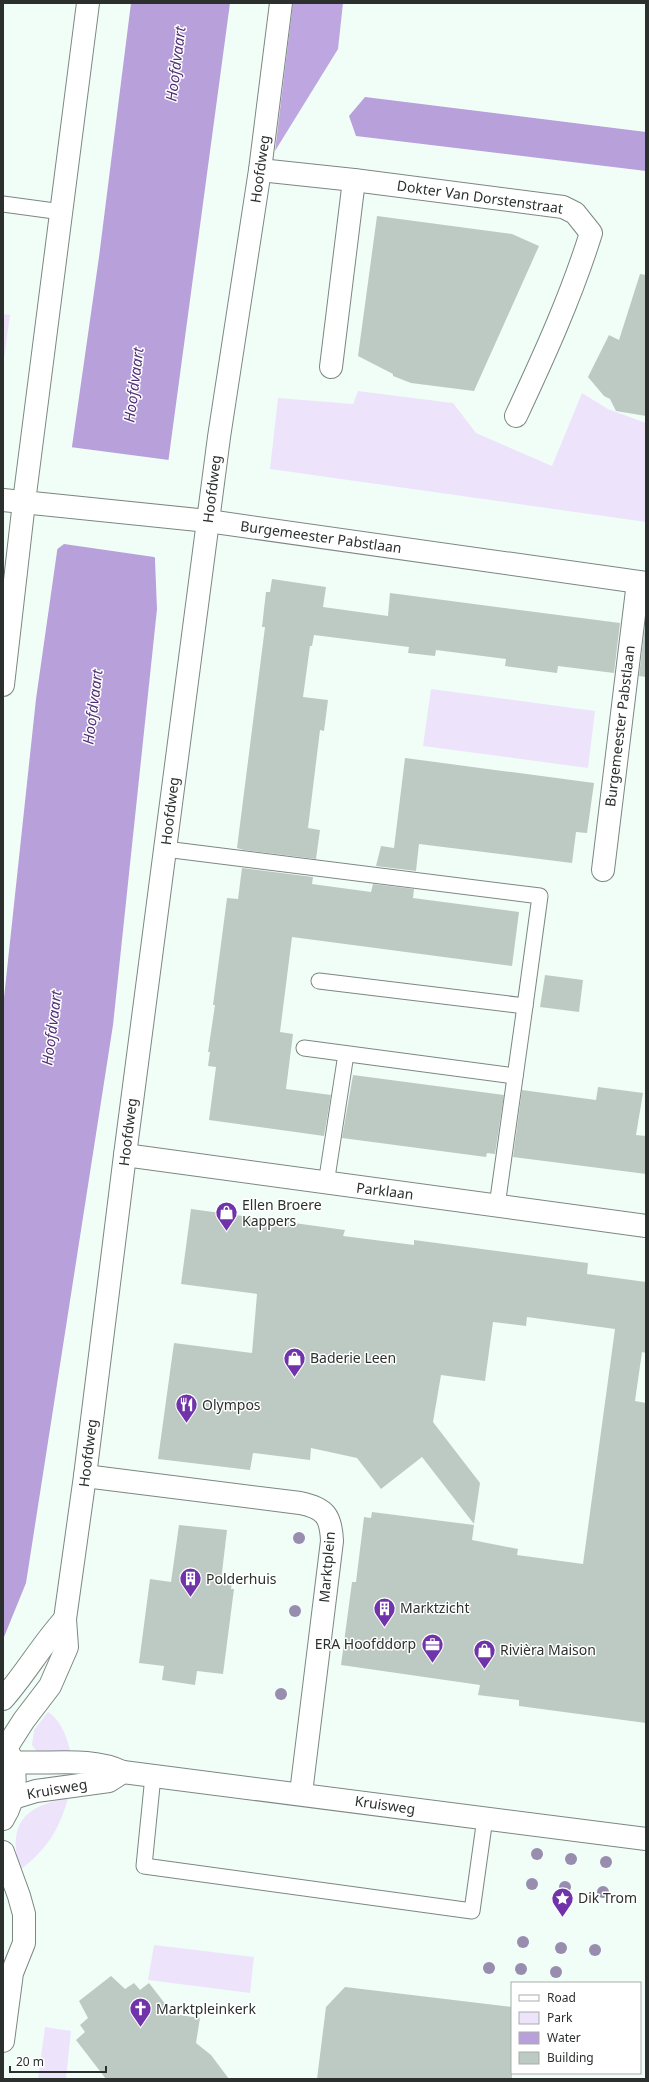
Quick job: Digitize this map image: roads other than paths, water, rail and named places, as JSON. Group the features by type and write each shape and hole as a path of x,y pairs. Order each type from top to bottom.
{"street":[{"path":"3,685 13,501 62,212 88,3"},
{"name":"Hoofdweg","path":"7,1752 24,1720 50,1686 58,1672 67,1647 65,1619 85,1476 125,1155 208,521 260,170 281,3"},
{"name":"Dokter Van Dorstenstraat","path":"260,170 354,180 562,207 575,213 591,233 554,335 516,416"},
{"path":"331,367 354,180"},
{"name":"Burgemeester Pabstlaan","path":"13,501 176,519 208,521 642,583 603,870"},
{"name":"Parklaan","path":"125,1155 326,1184 646,1226"},
{"name":"Marktplein","path":"85,1476 300,1503 313,1506 326,1513 332,1526 332,1541 301,1793"},
{"path":"3,1698 26,1672 47,1638 65,1619"},
{"path":"3,1819 13,1798 16,1780 7,1752"},
{"name":"Kruisweg","path":"7,1752 34,1764 79,1762 108,1765 123,1772 301,1793 646,1839"},
{"name":"Kruisweg","path":"13,1798 36,1791 109,1781 123,1772"},
{"path":"3,1852 16,1882 24,1914 24,1943 8,1963 3,2041"}],"lane":[{"path":"3,204 62,212"},
{"path":"165,849 540,896 497,1206"},
{"path":"319,981 525,1006"},
{"path":"304,1048 515,1076"},
{"path":"326,1184 346,1054"},
{"path":"154,1776 144,1866 472,1911 485,1818"}],"water":[{"name":"Hoofdvaart","path":"131,3 230,3 155,560 157,609 113,1025 26,1583 4,1637 3,1648 3,1007 36,699 99,257"},
{"path":"365,97 646,132 646,171 356,136 349,116"}],"place":[{"name":"Ellen Broere Kappers","path":"227,1232"},
{"name":"Baderie Leen","path":"295,1378"},
{"name":"Olympos","path":"186,1424"},
{"name":"Polderhuis","path":"190,1598"},
{"name":"Marktzicht","path":"384,1628"},
{"name":"ERA Hoofddorp","path":"432,1664"},
{"name":"Rivièra Maison","path":"484,1670"},
{"name":"Dik Trom","path":"563,1918"},
{"name":"Marktpleinkerk","path":"140,2028"}]}
